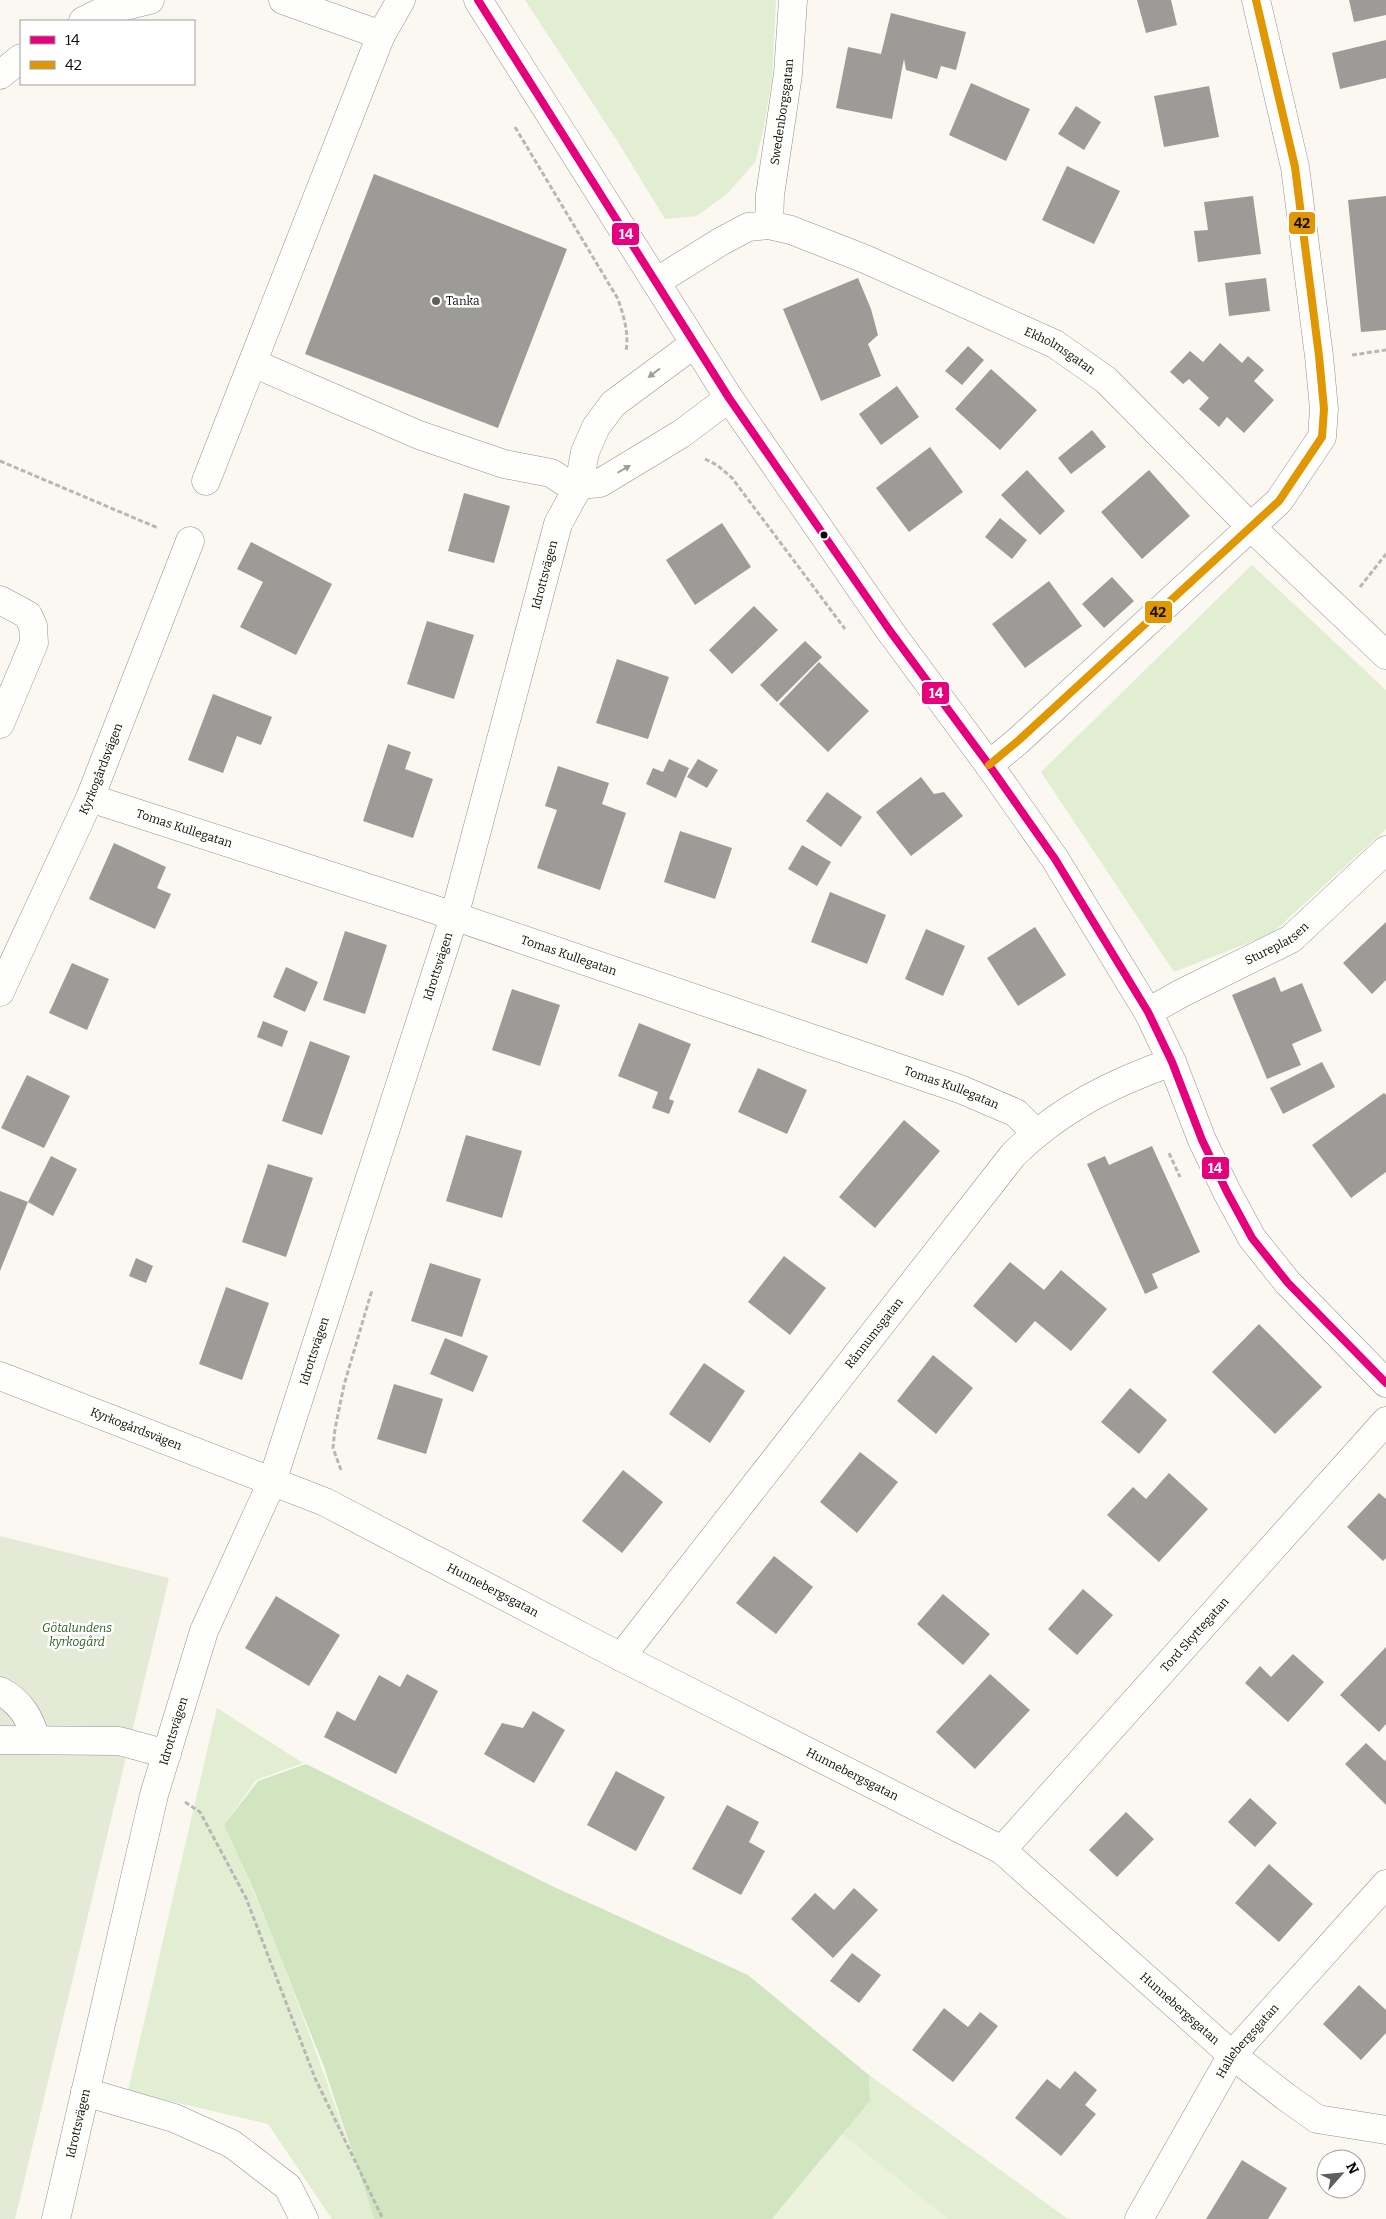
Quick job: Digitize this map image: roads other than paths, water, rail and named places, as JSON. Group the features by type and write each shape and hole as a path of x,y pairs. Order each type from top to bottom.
{"street":[{"path":"85,20 101,12 150,0"},
{"path":"283,0 381,35"},
{"path":"206,481 381,35 400,0"},
{"path":"478,0 728,398 890,632 989,765 1055,859 1148,1012 1172,1062 1202,1140 1252,1238 1288,1283 1386,1383"},
{"name":"Swedenborgsgatan","path":"769,225 770,195 788,74 793,0"},
{"path":"989,765 1019,740 1279,501 1322,437 1324,409 1295,167 1256,0"},
{"path":"0,76 20,59"},
{"name":"Ekholmsgatan","path":"656,282 748,227 769,225 791,230 865,259 1056,344 1106,380 1251,527 1386,655"},
{"name":"Idrottsvägen","path":"56,2219 154,1795 204,1631 272,1482 454,917 558,524 578,488 585,452 596,427 613,404 694,344"},
{"path":"252,363 419,435 504,464 551,473 578,488 600,483 641,460 681,434 728,398"},
{"name":"Kyrkogårdsvägen","path":"0,992 90,798 190,541"},
{"path":"0,600 28,615 33,626 34,643 1,719"},
{"name":"Tomas Kullegatan","path":"90,798 454,917 960,1089 1016,1113 1036,1132"},
{"name":"Stureplatsen","path":"1148,1012 1291,939 1386,850"},
{"name":"Rånnumsgatan","path":"621,1657 1013,1155 1036,1132 1065,1112 1127,1078 1172,1062"},
{"name":"Kyrkogårdsvägen","path":"0,1376 272,1482"},
{"name":"Tord Skyttegatan","path":"1002,1850 1386,1421"},
{"name":"Hunnebergsgatan","path":"272,1482 325,1502 621,1657 1002,1850 1232,2055 1316,2119 1386,2130"},
{"path":"0,1691 9,1696 30,1718 36,1740"},
{"path":"0,1740 119,1740 167,1754"},
{"name":"Hallebergsgatan","path":"1139,2219 1232,2055 1386,1884"},
{"path":"85,2092 174,2118 232,2144 288,2187 304,2219"}],"place":[{"name":"Tanka","path":"436,301"}],"park label":[{"name":"Götalundens kyrkogård","path":"77,1635"}]}
